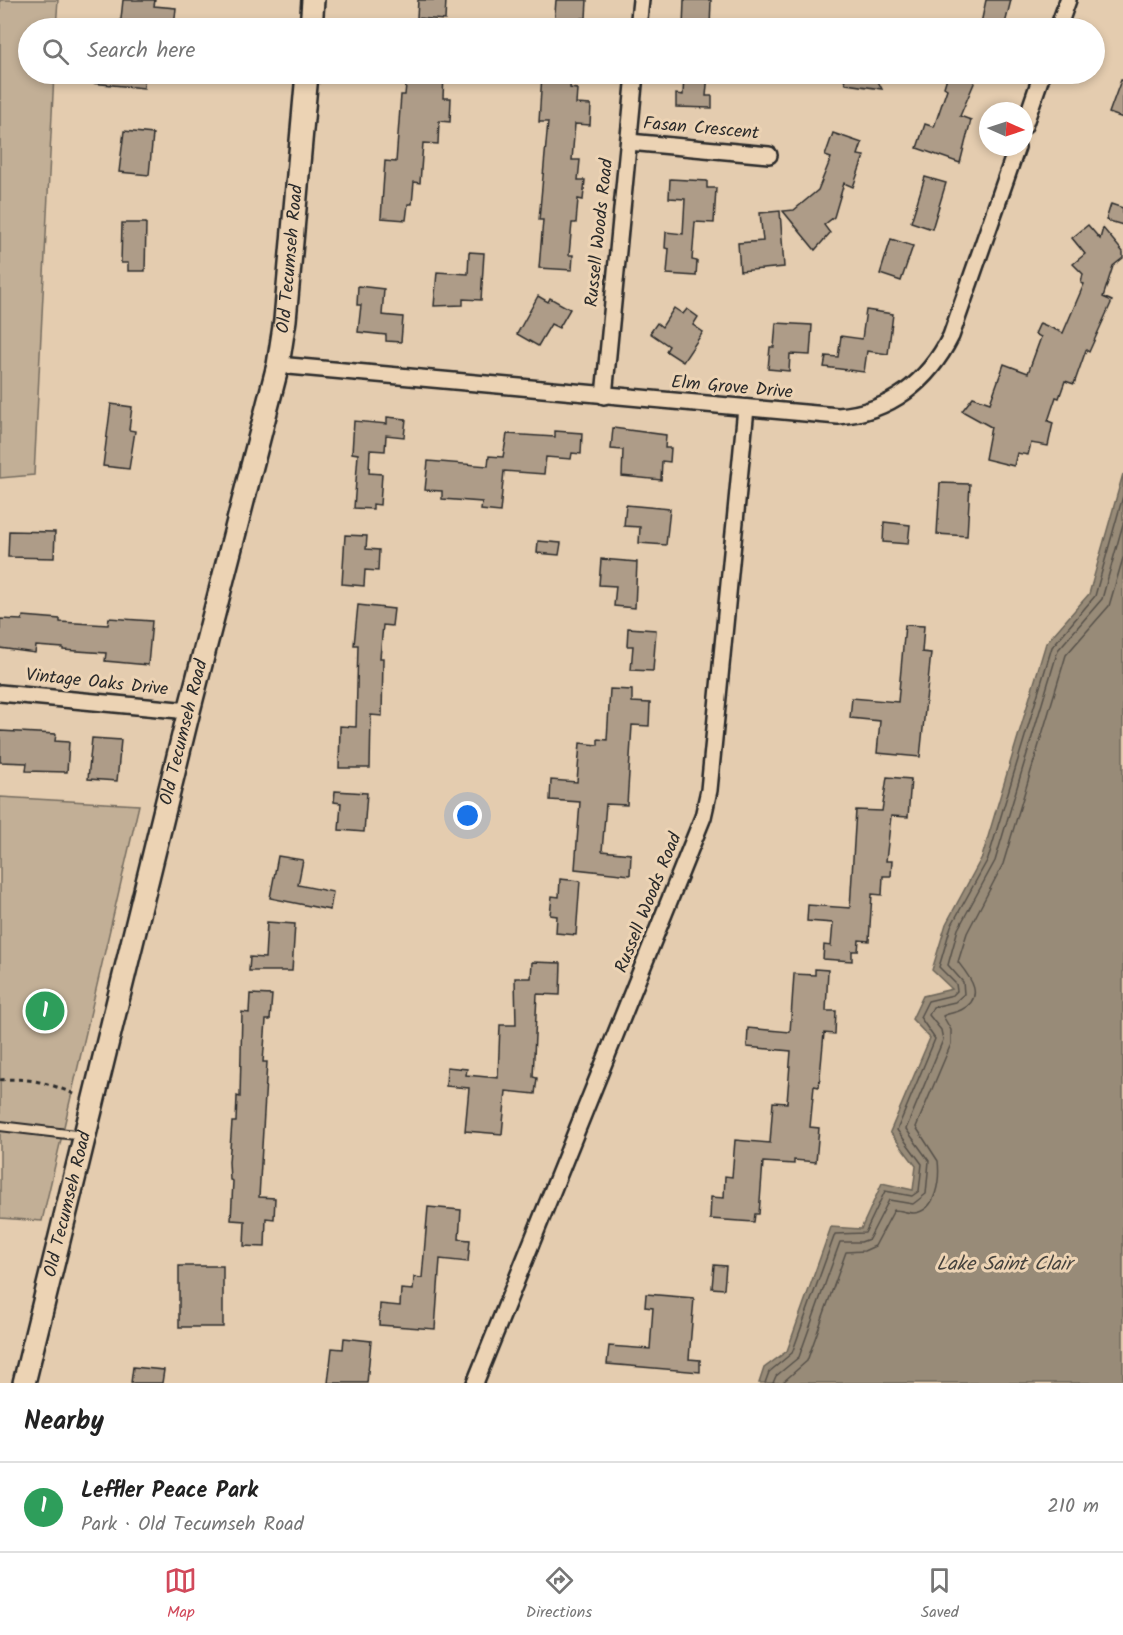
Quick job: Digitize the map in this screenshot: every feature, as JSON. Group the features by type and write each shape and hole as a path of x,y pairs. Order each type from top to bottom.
{"main road":[{"path":"312,18 313,0"},
{"name":"Old Tecumseh Road","path":"24,1383 189,711 278,365 285,320 306,84"}],"street":[{"path":"639,18 641,0"},
{"path":"1062,18 1068,0"},
{"name":"Russell Woods Road","path":"604,396 633,84"},
{"path":"1032,102 1039,84"},
{"name":"Fasan Crescent","path":"629,142 769,155"},
{"name":"Elm Grove Drive","path":"278,365 604,396 838,416 858,415 892,400 923,378 939,360 951,336 1014,156"},
{"name":"Russell Woods Road","path":"475,1383 703,817 709,790 746,408"},
{"name":"Vintage Oaks Drive","path":"0,693 189,711"}],"lane":[{"path":"0,1126 86,1136"}],"path":[{"path":"0,1080 30,1079 50,1083 94,1104"}],"shaded area":[{"path":"0,0 58,0 57,18 18,18 18,84 54,84 34,475 0,478"},
{"path":"0,797 139,805 42,1221 0,1218"}],"water":[{"name":"Lake Saint Clair","path":"1123,474 1123,1383 759,1383 764,1368 787,1351 831,1227 861,1229 882,1183 913,1190 916,1166 890,1132 930,1038 912,1019 923,996 952,989 932,970 946,924 982,857 1046,643 1089,594"}],"building":[{"path":"123,0 155,0 154,6 176,8 175,18 121,18"},
{"path":"418,0 446,0 445,18 417,18"},
{"path":"556,0 587,0 586,18 555,18"},
{"path":"684,0 711,0 710,18 683,18"},
{"path":"986,0 1011,0 1006,18 982,18"},
{"path":"1121,80 1123,80 1123,118 1109,113"},
{"path":"101,84 144,84 144,88"},
{"path":"406,84 444,84 443,98 451,98 450,122 439,121 438,144 423,143 420,183 414,182 412,204 408,204 406,220 381,218 385,161 396,162 401,95 405,95"},
{"path":"541,84 570,84 570,88 577,89 576,104 591,105 590,125 575,124 572,160 580,160 578,180 585,180 583,200 578,199 576,223 572,223 569,255 573,255 572,270 539,268 543,220 539,220 548,122 539,122"},
{"path":"684,84 707,84 706,96 712,96 712,108 676,107 676,94 683,95"},
{"path":"846,84 879,84 882,89"},
{"path":"945,84 974,84 960,116 971,120 960,163 917,148 925,124 934,127 947,89 944,87"},
{"path":"124,131 153,134 149,175 119,172"},
{"path":"833,133 862,143 858,155 864,156 853,187 844,183 834,217 824,225 830,233 815,250 783,211 794,210 818,190 831,158 825,156"},
{"path":"925,177 946,183 932,229 911,222"},
{"path":"670,179 707,181 707,188 716,188 714,223 695,222 692,260 697,261 696,276 667,274 669,249 665,248 666,232 683,234 685,199 669,198"},
{"path":"1111,204 1123,208 1123,225 1106,220"},
{"path":"780,211 784,267 740,271 738,243 763,241 760,213"},
{"path":"122,223 146,223 145,271 128,271 128,263 121,263"},
{"path":"1088,225 1100,239 1103,228 1123,252 1123,258 1113,266 1103,297 1112,301 1089,352 1086,350 1074,384 1065,381 1059,398 1056,397 1048,421 1053,423 1048,446 1031,443 1028,455 1017,453 1014,466 985,459 991,427 962,411 973,397 990,403 1004,364 1028,373 1041,337 1035,334 1040,323 1063,333 1084,284 1081,283 1083,274 1073,264 1085,254 1072,238"},
{"path":"891,239 913,246 901,281 880,274"},
{"path":"469,252 484,253 481,300 463,299 463,305 434,306 437,272 468,274"},
{"path":"358,286 384,289 382,315 403,317 401,342 386,341 386,335 358,332 361,305 357,305"},
{"path":"538,296 548,302 550,298 570,309 559,328 551,324 538,346 517,334"},
{"path":"674,308 683,314 687,309 698,317 693,325 703,332 683,362 666,351 669,346 650,333 657,323 662,327"},
{"path":"866,310 893,314 888,354 867,351 864,372 824,367 826,356 838,357 841,336 862,339"},
{"path":"776,323 812,325 810,355 790,354 789,371 768,369 770,347 774,347"},
{"path":"111,404 132,407 129,430 135,431 129,469 103,466"},
{"path":"387,417 406,419 404,437 386,435 385,451 370,450 369,473 382,474 380,505 373,504 373,509 354,508 358,454 352,453 354,421 387,424"},
{"path":"613,428 666,435 665,448 671,448 670,462 662,461 661,480 622,476 623,450 611,449"},
{"path":"555,431 582,433 581,454 572,453 571,459 546,457 544,474 504,471 500,512 481,510 482,502 442,499 442,491 425,490 428,461 488,466 489,456 503,457 507,434 555,437"},
{"path":"940,483 970,484 967,536 937,534"},
{"path":"626,505 670,509 666,545 639,543 640,527 624,526"},
{"path":"884,522 910,525 908,544 883,542"},
{"path":"9,531 55,532 54,558 8,557"},
{"path":"345,535 367,536 366,549 379,550 378,571 365,570 364,586 342,584"},
{"path":"538,541 561,543 559,555 537,553"},
{"path":"601,559 637,562 635,608 614,606 616,586 599,585"},
{"path":"358,605 394,609 392,626 383,625 380,658 383,658 382,716 371,715 370,768 339,768 340,726 356,727 358,645 354,645"},
{"path":"23,616 60,619 60,622 108,625 109,618 152,621 148,665 105,661 106,653 63,650 63,648 36,646 35,653 0,648 0,619 22,620"},
{"path":"905,625 924,626 922,652 931,653 920,757 877,753 880,721 850,718 852,698 898,702"},
{"path":"628,628 656,630 653,671 631,670 633,646 627,646"},
{"path":"610,689 632,690 632,702 650,703 649,726 632,725 627,805 606,804 602,851 631,854 630,875 575,869 580,802 550,800 551,780 577,782 580,743 598,745 598,739 607,740"},
{"path":"0,731 56,734 55,741 69,742 67,772 26,771 27,763 0,762"},
{"path":"92,738 121,740 117,781 88,779"},
{"path":"887,777 911,779 908,817 891,816 886,861 892,861 891,876 883,876 882,895 872,894 869,941 859,940 858,951 852,951 852,961 823,959 824,945 831,946 833,923 807,921 808,905 850,908 856,810 882,811"},
{"path":"335,791 367,793 364,832 339,830 341,803 334,802"},
{"path":"278,856 303,860 298,885 333,892 330,910 270,898"},
{"path":"560,879 580,881 576,935 556,933 557,916 550,915 552,896 559,897"},
{"path":"267,922 295,924 292,971 249,971 250,957 265,958"},
{"path":"532,962 561,963 560,995 537,994 533,1077 537,1078 535,1094 506,1091 502,1134 465,1131 469,1088 446,1086 447,1067 467,1069 466,1075 498,1078 500,1025 516,1025 515,978 531,978"},
{"path":"815,969 828,970 826,1011 836,1011 835,1034 824,1033 819,1087 814,1086 810,1127 819,1128 816,1162 794,1160 794,1164 763,1162 759,1214 755,1214 754,1222 710,1219 711,1197 724,1198 725,1176 732,1177 735,1140 770,1143 773,1102 787,1103 791,1051 747,1047 748,1028 790,1032 794,974 815,975"},
{"path":"250,994 272,995 270,1020 266,1020 263,1062 267,1062 259,1197 275,1198 274,1219 266,1218 265,1247 244,1246 245,1221 231,1220 233,1181 230,1180 229,1162 232,1122 236,1122 237,1096 240,1097 242,1012 249,1013"},
{"path":"428,1207 461,1210 459,1239 470,1240 468,1262 440,1259 435,1329 379,1325 380,1304 400,1306 401,1289 413,1290 414,1277 422,1278"},
{"path":"714,1265 726,1266 724,1289 712,1288"},
{"path":"179,1266 223,1266 223,1327 179,1327"},
{"path":"646,1294 694,1298 689,1359 700,1360 700,1372 607,1364 609,1346 650,1349 653,1308 645,1307"},
{"path":"344,1338 371,1341 367,1383 328,1383 332,1348 343,1349"},
{"path":"133,1367 164,1370 162,1383 131,1383"}],"place":[{"name":"Leffler Peace Park","path":"45,1011"}]}
